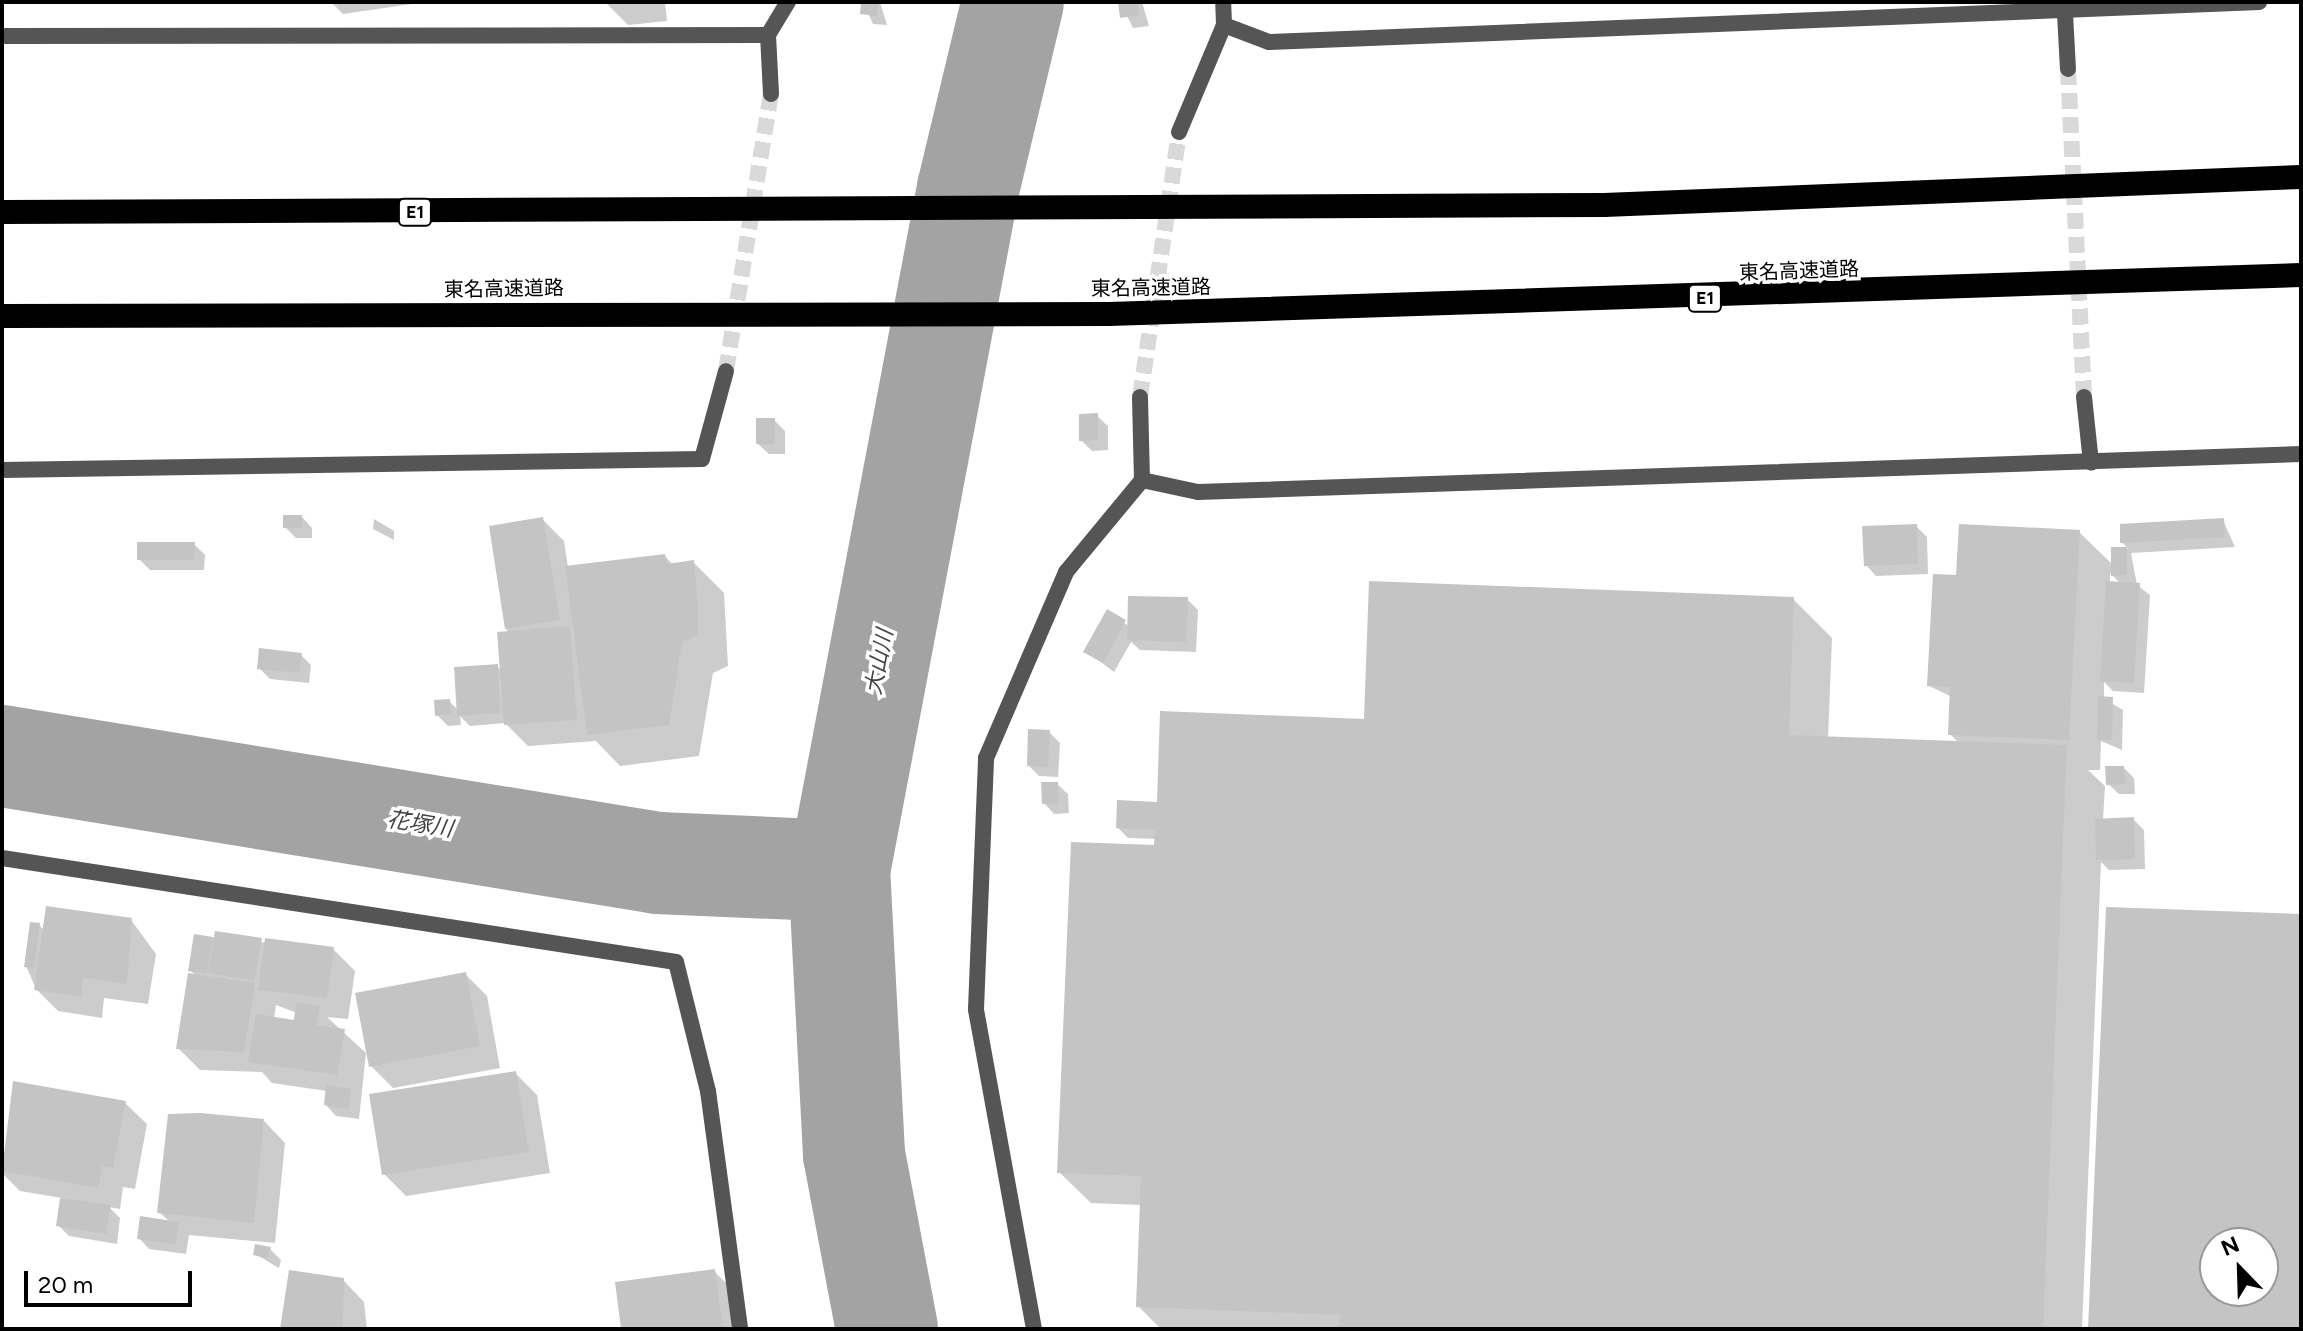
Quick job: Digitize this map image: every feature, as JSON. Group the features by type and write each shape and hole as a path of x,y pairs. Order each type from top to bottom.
{"highway":[{"name":"E1","path":"2,212 827,211 1604,205 2301,177"},
{"name":"東名高速道路","path":"2,316 805,310 1109,314 2301,275"}],"street":[{"path":"771,94 768,35 788,2"},
{"path":"1179,132 1224,25 1223,2"},
{"path":"1224,25 1269,42 2065,14 2259,2"},
{"path":"2065,14 2068,69"},
{"path":"2,36 768,35"},
{"path":"2,470 702,459 726,371"},
{"path":"1034,1329 976,1009 986,758 1066,572 1142,480 1140,397"},
{"path":"2084,397 2091,463"},
{"path":"1142,480 1198,492 2301,454"},
{"path":"2,858 676,962 708,1091 740,1329"}],"building":[{"path":"861,2 878,2 877,16 860,14"},
{"path":"1118,2 1137,2 1139,15 1120,18"},
{"path":"1098,413 1098,440 1079,441 1079,414"},
{"path":"756,418 775,418 775,444 756,444"},
{"path":"283,515 302,515 302,528 283,528"},
{"path":"543,517 560,620 505,629 489,526"},
{"path":"2224,518 2225,537 2120,543 2120,524"},
{"path":"1917,524 1918,564 1864,566 1862,526"},
{"path":"1959,524 2080,530 2069,740 1948,735 1950,687 1927,686 1933,574 1956,575"},
{"path":"137,542 195,542 194,560 137,560"},
{"path":"2111,547 2127,547 2127,575 2111,576"},
{"path":"665,554 667,564 694,560 698,607 698,635 682,642 669,725 587,735 565,566"},
{"path":"1369,581 1794,597 1789,735 2067,745 2043,1329 1339,1329 1340,1315 1136,1307 1141,1176 1057,1173 1071,842 1154,845 1155,830 1116,828 1117,800 1157,802 1160,711 1364,719"},
{"path":"2106,581 2140,583 2134,683 2100,681"},
{"path":"1128,596 1188,597 1186,642 1127,640"},
{"path":"1107,609 1126,620 1103,663 1083,652"},
{"path":"570,626 577,720 504,725 497,632"},
{"path":"259,648 302,653 299,673 257,669"},
{"path":"498,664 500,713 457,716 454,667"},
{"path":"2098,696 2113,697 2112,740 2097,740"},
{"path":"450,699 451,714 435,716 434,700"},
{"path":"1028,729 1050,730 1048,767 1027,766"},
{"path":"2105,766 2124,766 2125,784 2106,785"},
{"path":"1041,782 1058,782 1059,803 1042,804"},
{"path":"2134,817 2135,859 2096,860 2095,819"},
{"path":"46,906 132,918 127,984 83,978 81,997 34,990"},
{"path":"2106,907 2301,914 2301,1329 2088,1329"},
{"path":"30,922 40,923 34,969 24,967"},
{"path":"215,931 262,938 254,981 208,973"},
{"path":"194,934 213,937 207,974 188,971"},
{"path":"265,938 334,947 327,998 258,990"},
{"path":"466,972 480,1046 369,1067 355,993"},
{"path":"188,973 255,983 244,1052 176,1049"},
{"path":"296,1002 320,1006 316,1025 345,1029 337,1075 248,1062 256,1014 294,1020"},
{"path":"516,1071 529,1152 382,1175 369,1094"},
{"path":"13,1081 126,1101 113,1168 102,1166 98,1188 2,1171"},
{"path":"326,1085 351,1089 349,1109 324,1105"},
{"path":"201,1113 264,1119 254,1223 157,1213 168,1114"},
{"path":"60,1198 111,1205 106,1234 56,1226"},
{"path":"140,1216 179,1222 176,1245 137,1239"},
{"path":"255,1244 271,1247 268,1258 253,1255"},
{"path":"715,1269 723,1329 621,1329 615,1282"},
{"path":"289,1270 344,1278 343,1329 280,1329"}],"waterway":[{"name":"大山川","path":"887,1329 854,1154 839,871 968,189 1013,2"},
{"name":"花塚川","path":"2,756 658,863 839,871"}],"tunnel":[{"path":"2068,69 2084,397"},
{"path":"726,371 771,94"},
{"path":"1140,397 1179,132"}]}
